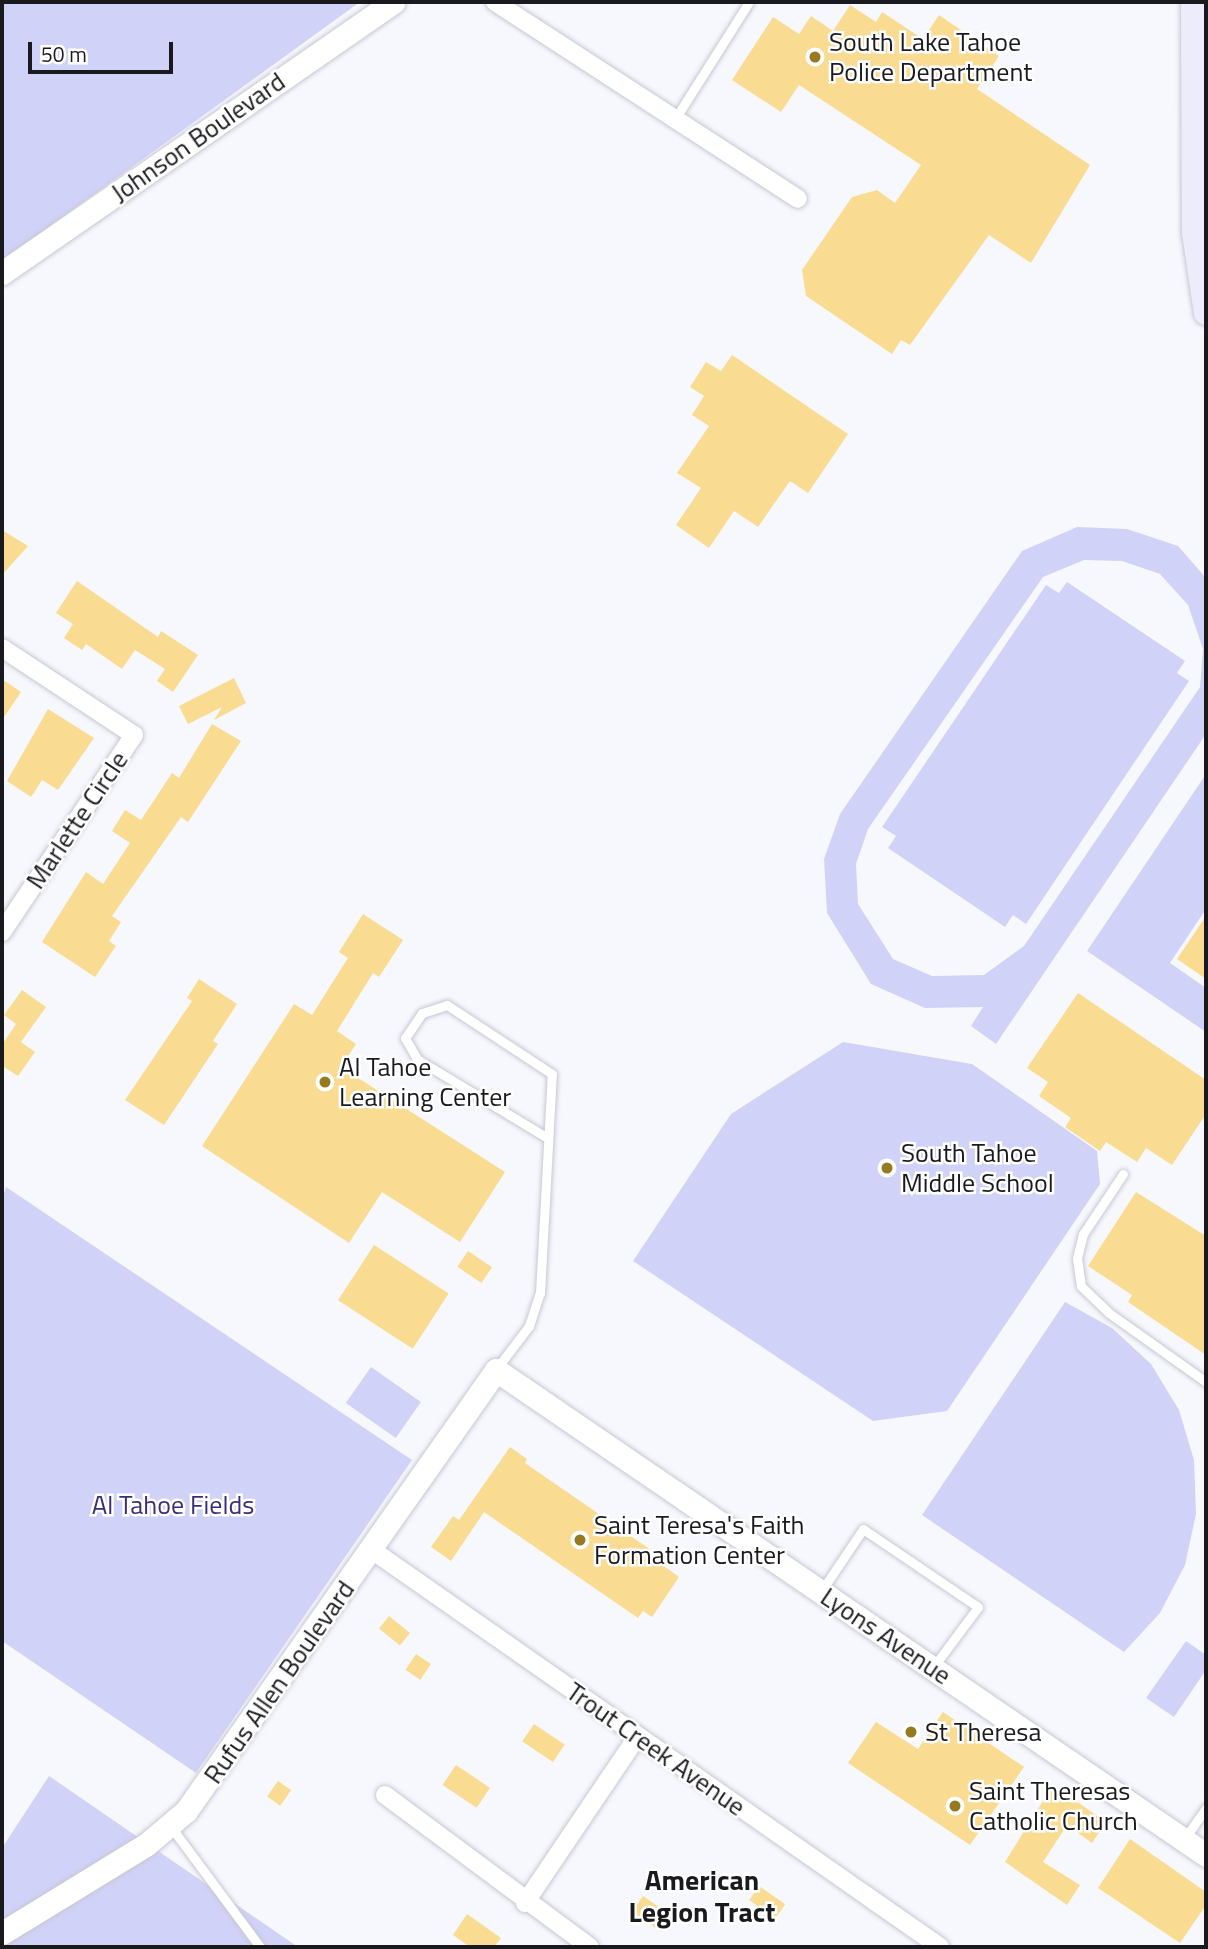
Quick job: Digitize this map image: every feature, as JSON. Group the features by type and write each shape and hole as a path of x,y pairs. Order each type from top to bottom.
{"main road":[{"path":"1194,2 1200,175 1195,244 1206,313"}],"street":[{"name":"Johnson Boulevard","path":"2,273 393,2"},
{"path":"495,2 798,199"},
{"name":"Marlette Circle","path":"2,648 134,735 2,932"},
{"name":"Rufus Allen Boulevard","path":"2,1933 122,1860 170,1826 202,1792 496,1370"},
{"name":"Lyons Avenue","path":"496,1370 1206,1855"},
{"name":"Trout Creek Avenue","path":"372,1550 940,1947"},
{"path":"525,1903 637,1737"},
{"path":"386,1796 525,1903 590,1947"}],"lane":[{"path":"675,119 749,2"},
{"path":"496,1370 529,1326 540,1293 546,1136 552,1074 447,1005 422,1013 405,1038 417,1059 546,1136"},
{"path":"1123,1174 1083,1234 1077,1258 1081,1286 1109,1313 1206,1382"},
{"path":"821,1591 863,1529 978,1607 933,1668"},
{"path":"1184,1839 1206,1808"},
{"path":"170,1826 260,1947"}],"green space":[{"path":"2,2 360,2 2,261"},
{"path":"1077,527 1127,529 1178,546 1206,578 1206,734 996,1044 971,1026 983,1007 925,1008 871,984 827,913 824,859 840,814 1022,551","holes":["1084,560 1122,561 1160,574 1188,605 1203,649 1200,687 1024,946 984,975 932,976 893,959 858,904 856,864 868,829 1043,577"]},
{"path":"1067,582 1185,661 1177,673 1189,681 1026,924 1013,915 1005,927 888,848 896,836 882,827 1046,585 1059,593"},
{"path":"1206,774 1206,909 1170,963 1206,988 1206,1032 1087,951"},
{"path":"843,1042 972,1064 1097,1151 1100,1184 947,1411 873,1421 633,1261 731,1114"},
{"name":"Al Tahoe Fields","path":"6,1187 412,1460 196,1773 2,1641 2,1199"},
{"path":"1065,1302 1112,1328 1151,1364 1179,1410 1194,1460 1196,1514 1185,1565 1160,1613 1124,1652 922,1515"},
{"path":"371,1367 421,1402 396,1438 346,1403"},
{"path":"1186,1641 1206,1655 1206,1670 1174,1717 1146,1698"},
{"path":"49,1776 298,1947 2,1947 2,1848"}],"building":[{"path":"850,5 876,22 882,12 923,39 939,15 999,56 977,89 1090,165 1031,263 989,235 910,345 901,340 892,354 806,296 802,270 852,197 877,190 895,203 921,165 799,85 781,112 732,80 773,17 799,34 811,16 833,31"},
{"path":"732,355 848,434 808,493 790,481 758,527 734,511 709,548 676,525 701,488 677,473 709,426 692,415 704,396 690,387 706,362 721,371"},
{"path":"2,530 28,546 2,575"},
{"path":"77,581 158,637 161,631 198,655 173,692 157,681 165,669 135,650 122,669 86,644 82,650 64,638 73,624 56,613"},
{"path":"234,678 246,703 214,720 222,707 188,724 179,706"},
{"path":"2,679 21,692 2,720"},
{"path":"48,709 94,738 58,790 42,780 31,797 7,781"},
{"path":"212,724 241,741 188,822 181,817 112,916 121,922 109,941 116,946 95,977 42,942 86,872 103,884 130,843 112,831 125,810 141,820 172,773 179,778"},
{"path":"363,914 403,940 379,977 373,973 337,1031 356,1044 341,1067 505,1172 460,1242 382,1192 349,1243 202,1146 294,1004 312,1015 348,958 339,952"},
{"path":"1206,916 1206,979 1177,959"},
{"path":"199,979 237,1004 213,1041 218,1044 164,1125 125,1100 192,1001 187,998"},
{"path":"22,990 46,1007 21,1042 35,1052 18,1076 4,1067 2,1070 2,1045 16,1024 4,1015"},
{"path":"1078,993 1206,1080 1206,1114 1172,1165 1146,1148 1137,1162 1106,1142 1100,1151 1065,1127 1071,1118 1039,1096 1048,1082 1027,1068"},
{"path":"1136,1192 1206,1236 1206,1355 1128,1302 1132,1295 1088,1266"},
{"path":"374,1245 449,1293 413,1349 338,1300"},
{"path":"468,1251 492,1267 481,1283 457,1267"},
{"name":"Saint Teresa's Faith Formation Center","path":"510,1447 527,1459 525,1463 664,1559 661,1564 679,1577 652,1617 643,1611 638,1618 484,1512 451,1561 431,1547 453,1516 459,1520"},
{"path":"389,1616 410,1633 400,1645 379,1628"},
{"path":"416,1654 431,1664 420,1680 405,1670"},
{"name":"Saint Theresas Catholic Church","path":"943,1712 1024,1767 970,1845 848,1763 876,1722 918,1749"},
{"path":"534,1724 565,1745 553,1762 522,1741"},
{"path":"456,1765 490,1788 477,1808 443,1785"},
{"path":"278,1781 291,1790 280,1806 267,1797"},
{"path":"1053,1785 1106,1822 1092,1843 1067,1825 1043,1862 1080,1885 1067,1905 1005,1862"},
{"path":"1130,1839 1206,1892 1206,1905 1180,1943 1098,1888"},
{"path":"759,1886 785,1904 775,1918 749,1900"},
{"path":"643,1896 672,1916 661,1932 632,1912"},
{"path":"467,1914 501,1938 494,1947 470,1947 453,1935"}],"place":[{"name":"South Lake Tahoe Police Department","path":"815,57"},
{"name":"Al Tahoe Learning Center","path":"325,1082"},
{"name":"South Tahoe Middle School","path":"887,1168"},
{"name":"Saint Teresa's Faith Formation Center","path":"580,1540"},
{"name":"St Theresa","path":"911,1732"},
{"name":"Saint Theresas Catholic Church","path":"955,1806"}],"district":[{"name":"American Legion Tract","path":"702,1896"}]}
